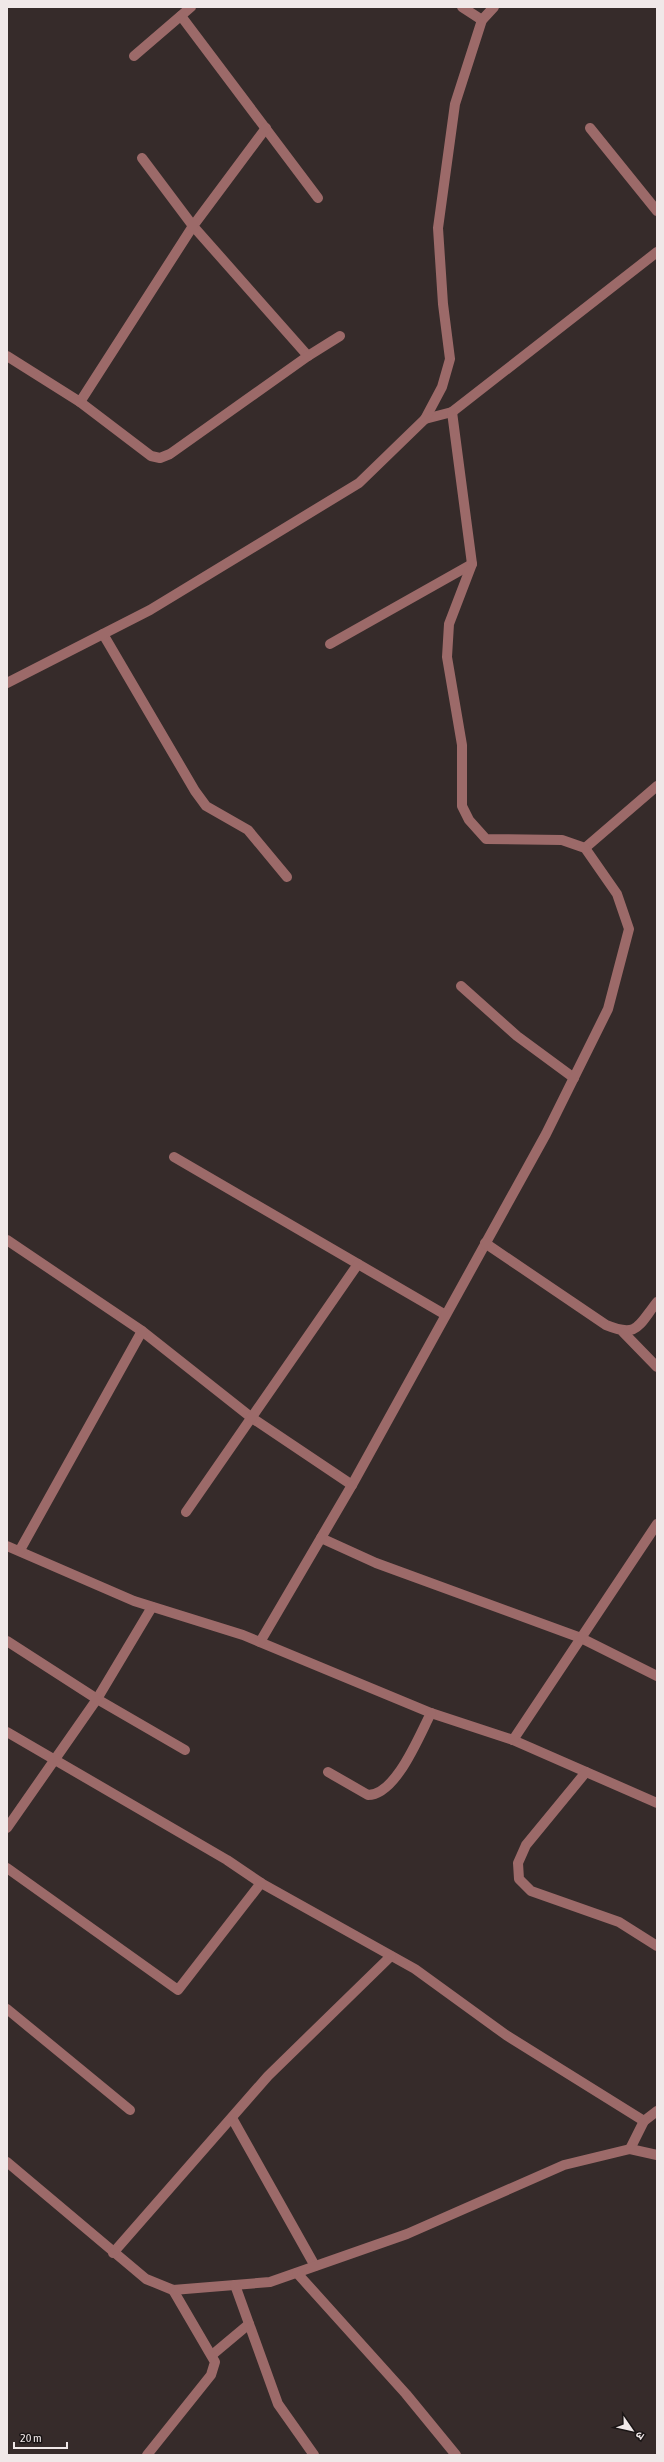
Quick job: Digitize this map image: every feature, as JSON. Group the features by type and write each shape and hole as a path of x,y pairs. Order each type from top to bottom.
{"street":[{"path":"134,56 191,7"},
{"path":"462,7 482,20"},
{"path":"7,683 163,602 359,483 425,419 442,387 450,359 443,304 438,228 455,104 482,20 494,7"},
{"path":"181,16 318,198"},
{"path":"80,402 193,226 266,128"},
{"path":"590,128 657,211"},
{"path":"142,158 193,226 308,356"},
{"path":"425,419 452,412 657,252"},
{"path":"7,356 80,402 151,456 160,458 170,454 308,356 340,336"},
{"path":"260,1642 352,1485 444,1314 546,1134 608,1009 629,929 617,894 585,848 562,840 486,839 469,820 462,806 462,745 447,657 449,624 472,564 452,412"},
{"path":"330,644 472,564"},
{"path":"103,634 195,791 206,806 248,830 287,877"},
{"path":"585,848 657,786"},
{"path":"461,986 517,1036 574,1078"},
{"path":"174,1157 444,1314"},
{"path":"7,1240 142,1331 252,1418 352,1485"},
{"path":"484,1243 606,1324 623,1332 657,1367"},
{"path":"186,1512 358,1264"},
{"path":"623,1332 632,1330 639,1324 657,1302"},
{"path":"20,1550 142,1331"},
{"path":"513,1740 657,1524"},
{"path":"321,1538 376,1563 581,1638 657,1676"},
{"path":"7,1546 20,1550 152,1607 260,1642 431,1713 513,1740 657,1803"},
{"path":"7,1828 97,1699 152,1607"},
{"path":"7,1641 97,1699 185,1750"},
{"path":"328,1772 368,1795 376,1795 395,1779 431,1713"},
{"path":"7,1732 261,1883 415,1969 506,2035 644,2121"},
{"path":"586,1772 526,1845 518,1863 519,1879 530,1891 618,1922 647,1937 657,1946"},
{"path":"7,1868 178,1990 261,1883"},
{"path":"113,2252 268,2076 391,1956"},
{"path":"7,2009 130,2110"},
{"path":"630,2149 644,2121 657,2111"},
{"path":"232,2118 315,2266"},
{"path":"7,2162 146,2279 173,2290 270,2282 407,2234 564,2165 630,2149 657,2155"},
{"path":"297,2273 406,2394 456,2455"},
{"path":"235,2284 278,2404 314,2455"},
{"path":"147,2455 211,2375 215,2362 173,2290"},
{"path":"212,2355 249,2324"}]}
